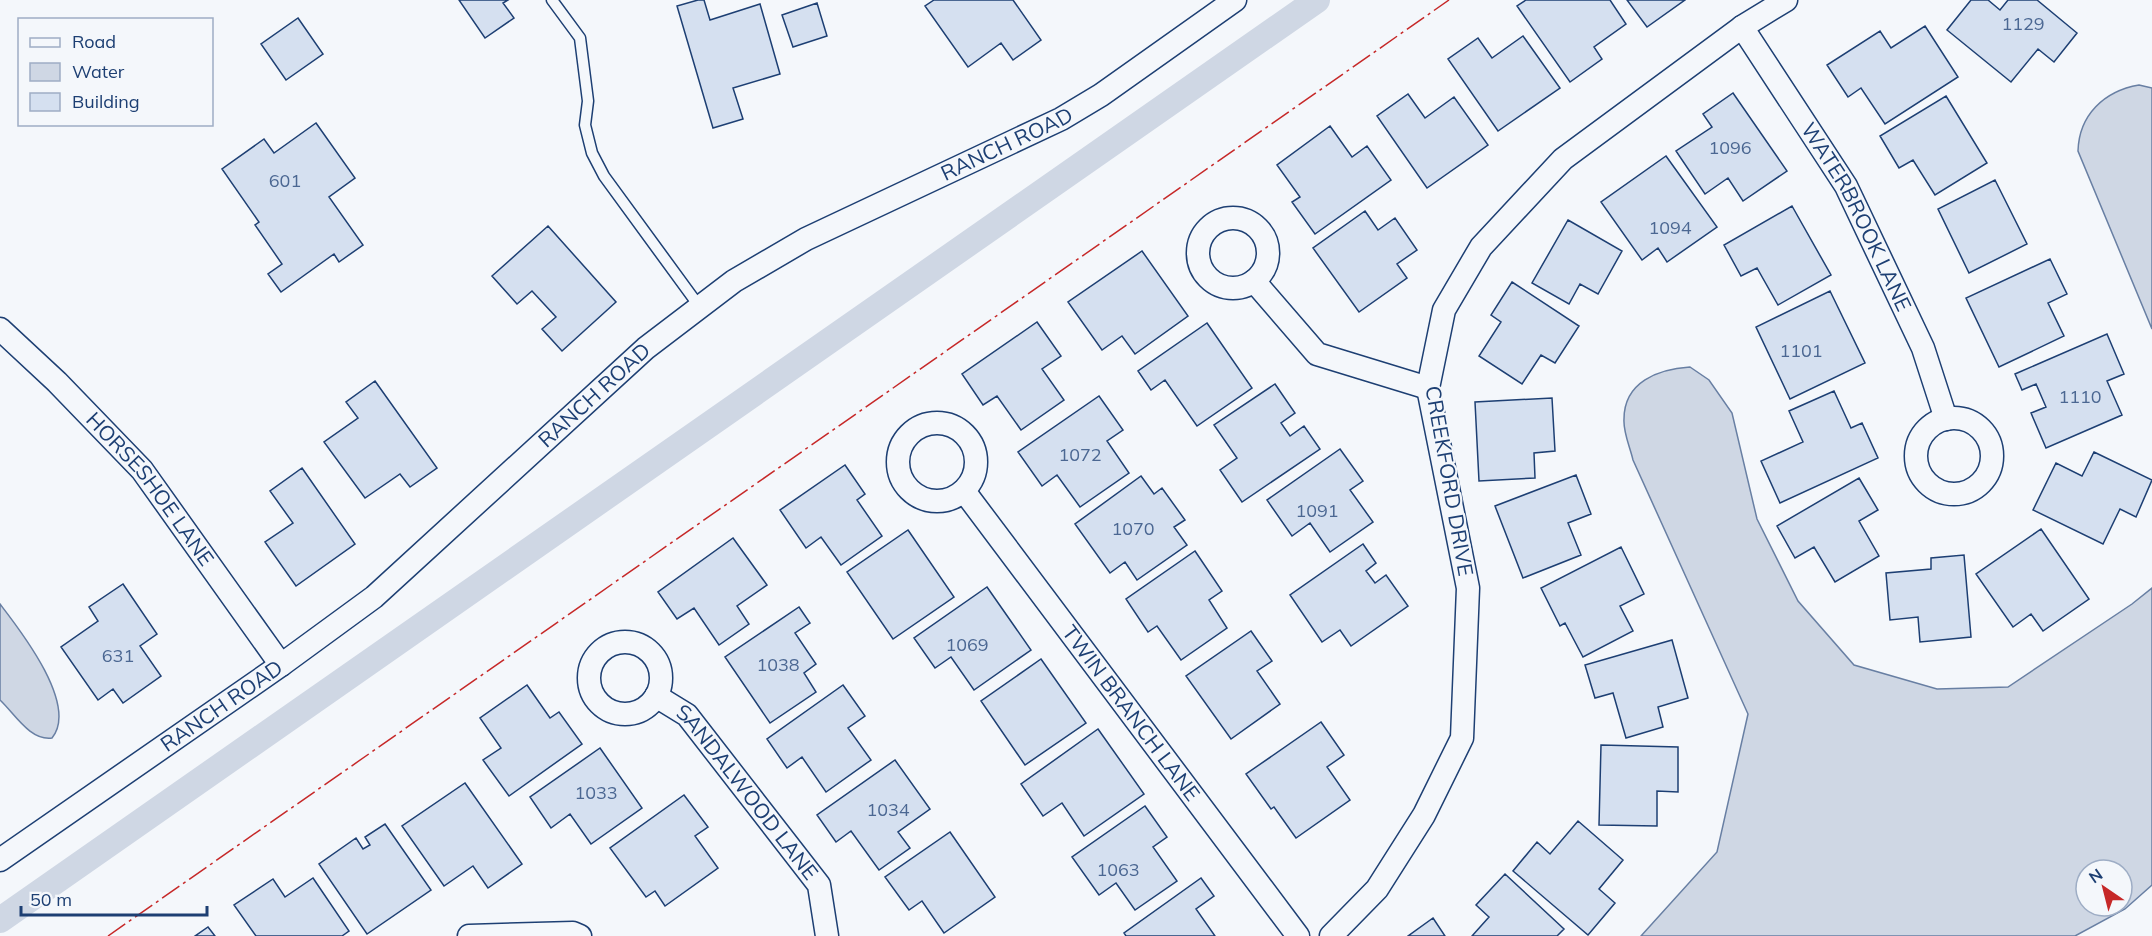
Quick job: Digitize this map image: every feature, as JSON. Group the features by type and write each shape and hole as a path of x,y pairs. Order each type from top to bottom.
{"street":[{"name":"RANCH ROAD","path":"0,860 282,665 374,597 646,348 699,306 765,262 806,239 1061,119 1101,95 1235,0"},
{"name":"CREEKFORD DRIVE","path":"1331,936 1377,889 1425,815 1462,738 1468,588 1428,388 1444,310 1481,247 1563,159 1742,27 1786,0"},
{"name":"WATERBROOK LANE","path":"1742,27 1846,186 1923,348 1946,419"},
{"path":"1254,281 1317,354 1428,388"},
{"name":"HORSESHOE LANE","path":"0,329 57,382 142,470 282,665"},
{"name":"TWIN BRANCH LANE","path":"964,491 1298,936"},
{"name":"SANDALWOOD LANE","path":"656,696 687,715 819,885 827,936"},
{"path":"469,936 573,933 580,936"}],"lane":[{"path":"552,0 579,38 588,101 585,125 592,153 604,176 699,306"}],"water":[{"path":"2139,85 2152,88 2152,329 2078,151 2083,126 2096,107 2115,93"},
{"path":"1690,367 1709,380 1732,413 1757,519 1798,601 1854,665 1937,689 2008,687 2132,604 2152,588 2152,885 2134,901 2134,858 2074,858 2074,918 2108,918 2075,936 1641,936 1717,852 1748,714 1633,460 1625,429 1626,406 1636,387 1645,380 1666,371"},
{"path":"0,604 44,668 53,688 58,707 58,724 52,738 44,738 30,731 0,700"}],"building":[{"path":"459,0 508,0 503,3 514,18 485,38"},
{"path":"704,0 710,20 760,4 780,74 733,88 743,119 713,128 677,6"},
{"path":"934,0 1013,0 1041,40 1013,60 1001,43 968,67 925,6"},
{"path":"1526,0 1610,0 1626,24 1594,47 1602,59 1570,82 1517,6"},
{"path":"1627,0 1685,0 1647,27"},
{"path":"1971,0 1988,0 2000,10 2008,0 2037,0 2077,33 2054,62 2038,49 2011,82 1947,30"},
{"path":"817,3 827,36 793,47 782,15"},
{"path":"298,18 323,54 286,80 261,44"},
{"path":"1925,26 1958,77 1885,124 1861,88 1848,97 1827,65 1880,31 1891,48"},
{"path":"1523,36 1560,88 1498,131 1448,59 1478,38 1492,58"},
{"path":"1733,93 1787,171 1743,201 1728,178 1705,194 1676,151 1712,127 1703,114"},
{"path":"1408,94 1425,118 1454,97 1488,145 1427,188 1377,116"},
{"path":"1946,96 1987,163 1935,195 1913,160 1899,168 1880,136"},
{"path":"316,123 355,178 329,197 363,245 339,262 334,254 281,292 268,274 282,264 255,225 259,222 222,169 264,139 274,153"},
{"path":"1330,126 1352,157 1367,146 1391,180 1315,234 1292,202 1300,197 1277,165"},
{"path":"1666,156 1717,227 1667,262 1658,248 1642,260 1601,202"},
{"path":"1995,180 2027,244 1969,273 1938,209"},
{"path":"1792,206 1831,275 1778,305 1757,268 1741,276 1724,245"},
{"path":"1365,211 1378,230 1395,218 1417,250 1397,264 1407,278 1359,312 1313,248"},
{"path":"1568,220 1622,251 1598,294 1580,284 1569,304 1532,283"},
{"path":"548,226 616,302 562,351 542,329 556,317 532,291 517,304 492,276"},
{"path":"1142,251 1188,316 1135,354 1122,336 1102,350 1068,302"},
{"path":"2050,259 2067,294 2048,303 2064,336 1999,367 1966,298"},
{"path":"1512,282 1579,326 1555,363 1541,355 1522,384 1479,356 1501,322 1491,315"},
{"path":"1830,291 1865,363 1790,399 1756,327"},
{"path":"1037,322 1061,356 1042,369 1064,400 1021,430 997,396 983,405 962,374"},
{"path":"1207,323 1252,388 1197,426 1165,380 1151,390 1138,371"},
{"path":"2107,334 2124,374 2107,381 2122,415 2046,448 2031,413 2046,407 2036,384 2022,390 2015,374"},
{"path":"375,381 437,468 410,487 400,474 365,498 324,442 358,418 346,402"},
{"path":"1275,384 1295,413 1281,423 1290,436 1304,426 1320,449 1242,502 1220,470 1237,458 1214,425"},
{"path":"1834,391 1851,428 1862,423 1878,458 1780,503 1761,461 1803,442 1789,411"},
{"path":"1099,396 1123,430 1107,441 1129,473 1080,507 1057,475 1042,486 1018,452"},
{"path":"1552,398 1555,451 1534,453 1535,478 1479,481 1475,402"},
{"path":"1340,449 1363,481 1350,490 1373,522 1330,552 1310,523 1292,536 1267,500"},
{"path":"2094,452 2152,480 2136,517 2120,509 2103,544 2033,510 2056,463 2082,476"},
{"path":"845,465 865,494 857,500 882,536 841,565 821,537 806,548 780,510"},
{"path":"302,468 355,544 296,586 265,542 293,523 270,491"},
{"path":"1576,475 1591,514 1568,523 1581,555 1523,578 1495,506"},
{"path":"1141,476 1154,494 1162,488 1185,520 1174,527 1187,545 1137,580 1125,562 1110,573 1075,524"},
{"path":"1859,478 1878,510 1859,521 1879,556 1835,582 1814,547 1795,558 1777,526"},
{"path":"2041,529 2089,599 2043,631 2031,614 2013,627 1976,574"},
{"path":"908,530 954,597 893,639 847,572"},
{"path":"733,538 767,585 737,606 749,624 719,645 694,608 677,619 658,592"},
{"path":"1363,544 1376,563 1366,571 1375,583 1386,575 1408,606 1351,646 1340,630 1322,642 1290,595"},
{"path":"1621,547 1644,594 1620,606 1633,631 1583,657 1565,623 1560,626 1541,588"},
{"path":"1195,551 1222,591 1209,600 1227,628 1181,660 1157,626 1148,632 1126,599"},
{"path":"1964,555 1971,637 1920,642 1918,617 1890,620 1886,573 1931,569 1931,558"},
{"path":"123,584 157,634 140,646 161,676 123,703 113,689 98,700 61,647 98,621 89,607"},
{"path":"987,587 1031,650 974,690 951,657 935,668 914,638"},
{"path":"799,607 810,623 795,633 816,664 804,673 816,692 770,723 725,657"},
{"path":"1251,631 1272,661 1257,671 1280,704 1231,739 1186,676"},
{"path":"1672,640 1688,698 1658,707 1663,727 1626,738 1613,693 1595,698 1585,665"},
{"path":"1041,659 1086,723 1025,765 981,701"},
{"path":"527,685 550,718 559,712 582,744 509,796 483,760 501,748 480,718"},
{"path":"843,685 865,716 848,728 871,760 826,792 802,757 787,768 767,739"},
{"path":"1321,722 1344,755 1327,767 1350,800 1296,838 1274,807 1271,809 1246,774"},
{"path":"1098,729 1144,794 1084,836 1062,803 1043,816 1021,784"},
{"path":"1601,745 1678,747 1678,792 1657,791 1657,826 1599,825"},
{"path":"600,748 642,808 591,844 570,814 551,828 530,797"},
{"path":"895,760 930,809 898,832 910,848 879,870 851,831 836,842 817,815"},
{"path":"465,783 522,864 488,888 473,866 444,886 402,826"},
{"path":"684,795 708,827 695,836 718,868 665,906 655,891 646,897 610,848"},
{"path":"1145,806 1167,837 1153,847 1177,881 1135,910 1116,883 1099,895 1072,857"},
{"path":"1578,821 1623,860 1599,889 1615,903 1588,935 1513,871 1537,842 1550,854"},
{"path":"385,824 431,890 367,934 319,864 356,838 363,849 370,845 365,837"},
{"path":"950,832 995,897 944,933 922,901 909,910 885,877"},
{"path":"1505,874 1564,929 1557,936 1472,936 1489,917 1476,905"},
{"path":"313,878 349,931 342,936 256,936 234,905 273,879 285,897"},
{"path":"1201,878 1214,896 1196,909 1215,936 1126,936 1124,933"},
{"path":"1433,918 1445,936 1408,936"},
{"path":"208,927 215,936 195,936"}],"waterway":[{"path":"0,920 1317,0"}],"power":[{"path":"108,936 1449,0"}]}
